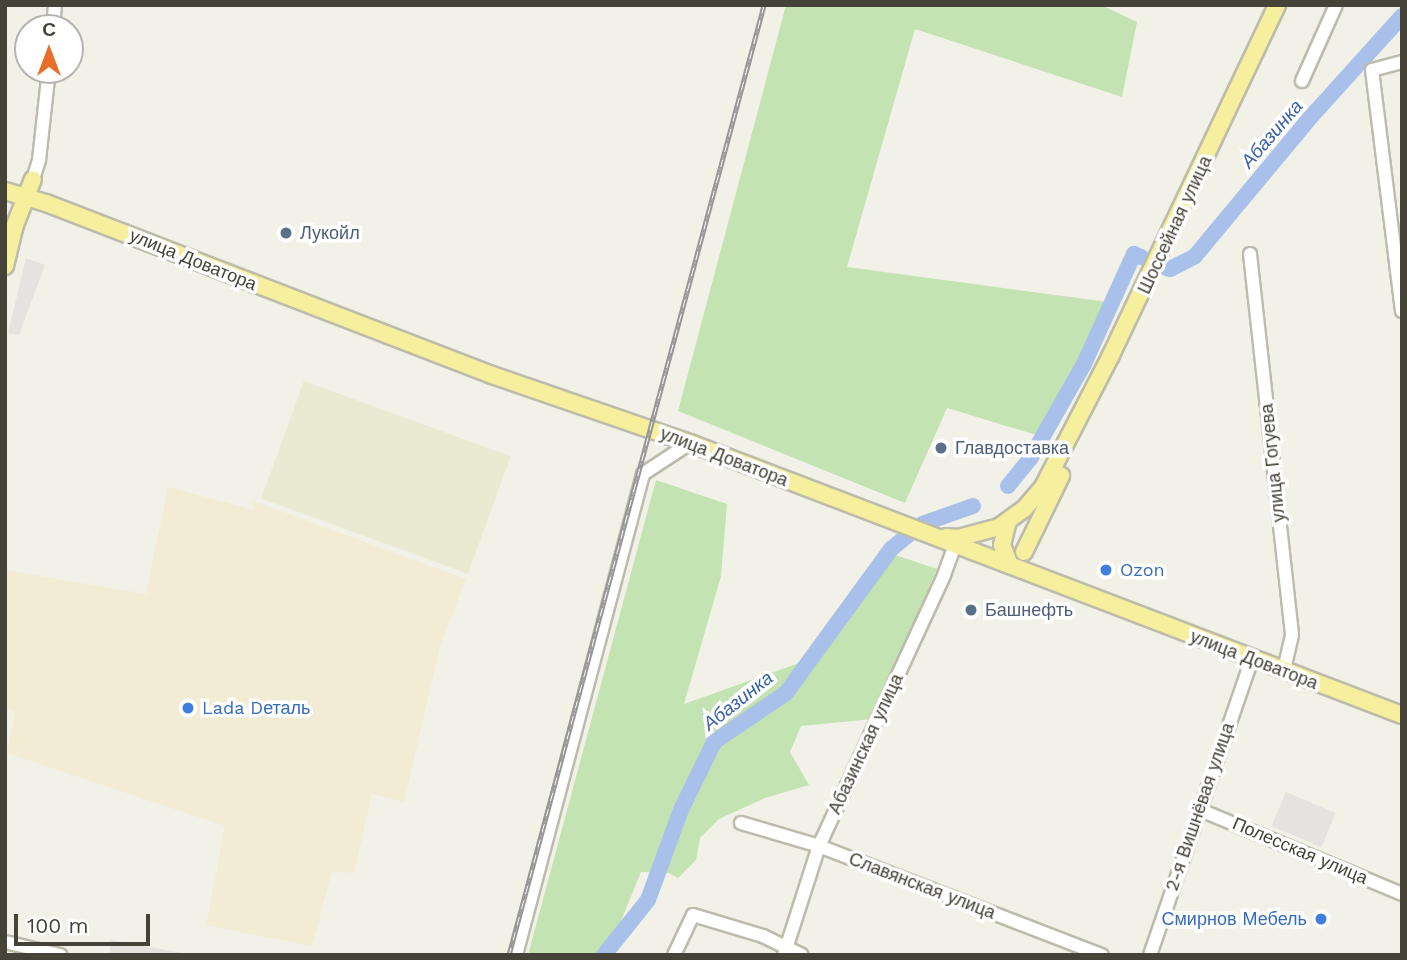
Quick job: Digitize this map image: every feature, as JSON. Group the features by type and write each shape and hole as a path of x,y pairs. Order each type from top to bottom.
{"main road":[{"name":"Шоссейная улица","path":"1008,521 1037,496 1068,444 1279,5"},
{"name":"улица Доватора","path":"5,181 46,203 339,318 690,443 1402,715"},
{"path":"5,234 23,191"},
{"path":"5,266 23,191"},
{"name":"Шоссейная улица","path":"1024,552 1062,473 1068,444"},
{"path":"930,535 966,531 1008,521"},
{"path":"1008,521 1020,536 1027,565 1039,577"},
{"path":"1008,521 1002,545 1010,565"}],"street":[{"path":"1302,81 1336,5"},
{"path":"1402,62 1372,70 1402,311"},
{"path":"23,191 39,160 47,84"},
{"name":"улица Гогуева","path":"1250,254 1292,635 1284,671"},
{"path":"516,955 643,474 690,443"},
{"name":"Абазинская улица","path":"785,950 819,846 944,575 955,545"},
{"name":"2-я Вишнёвая улица","path":"1150,955 1198,809 1252,659"},
{"name":"Полесская улица","path":"1198,809 1402,894"},
{"name":"Славянская улица","path":"741,823 819,846 1101,955"},
{"path":"674,955 693,915 750,932 785,950 802,955"},
{"path":"5,942 58,955"}],"shaded area":[{"path":"26,258 45,265 19,335 8,333"},
{"path":"304,381 511,456 468,574 261,498"},
{"path":"168,487 254,510 253,501 466,579 440,646 404,802 372,794 354,873 332,871 312,946 206,925 225,826 7,753 15,712 5,709 5,570 146,594"},
{"path":"1286,792 1336,813 1321,847 1272,826"},
{"path":"112,940 193,955 109,955"}],"green space":[{"path":"786,5 1101,5 1137,22 1122,97 915,29 847,267 1108,302 1040,436 947,408 905,503 678,411"},
{"path":"656,480 727,504 721,576 684,704 799,663 852,597 881,550 937,569 911,628 896,679 873,719 801,726 790,752 809,785 765,798 719,819 700,838 696,860 678,878 669,873 641,872 607,955 528,955"}],"waterway":[{"name":"Абазинка","path":"1166,268 1170,269 1195,256 1309,119 1402,16"},
{"name":"Абазинка","path":"1008,486 1030,459 1084,364 1134,254 1141,257"},
{"name":"Абазинка","path":"922,524 973,506"},
{"name":"Абазинка","path":"604,955 648,900 681,810 714,742 786,693 891,549 908,535"}],"railway":[{"path":"509,955 764,5"}],"place":[{"name":"Лукойл","path":"286,233"},
{"name":"Главдоставка","path":"941,448"},
{"name":"Ozon","path":"1106,570"},
{"name":"Башнефть","path":"971,610"},
{"name":"Lada Dеталь","path":"188,708"},
{"name":"Смирнов Мебель","path":"1321,919"}]}
